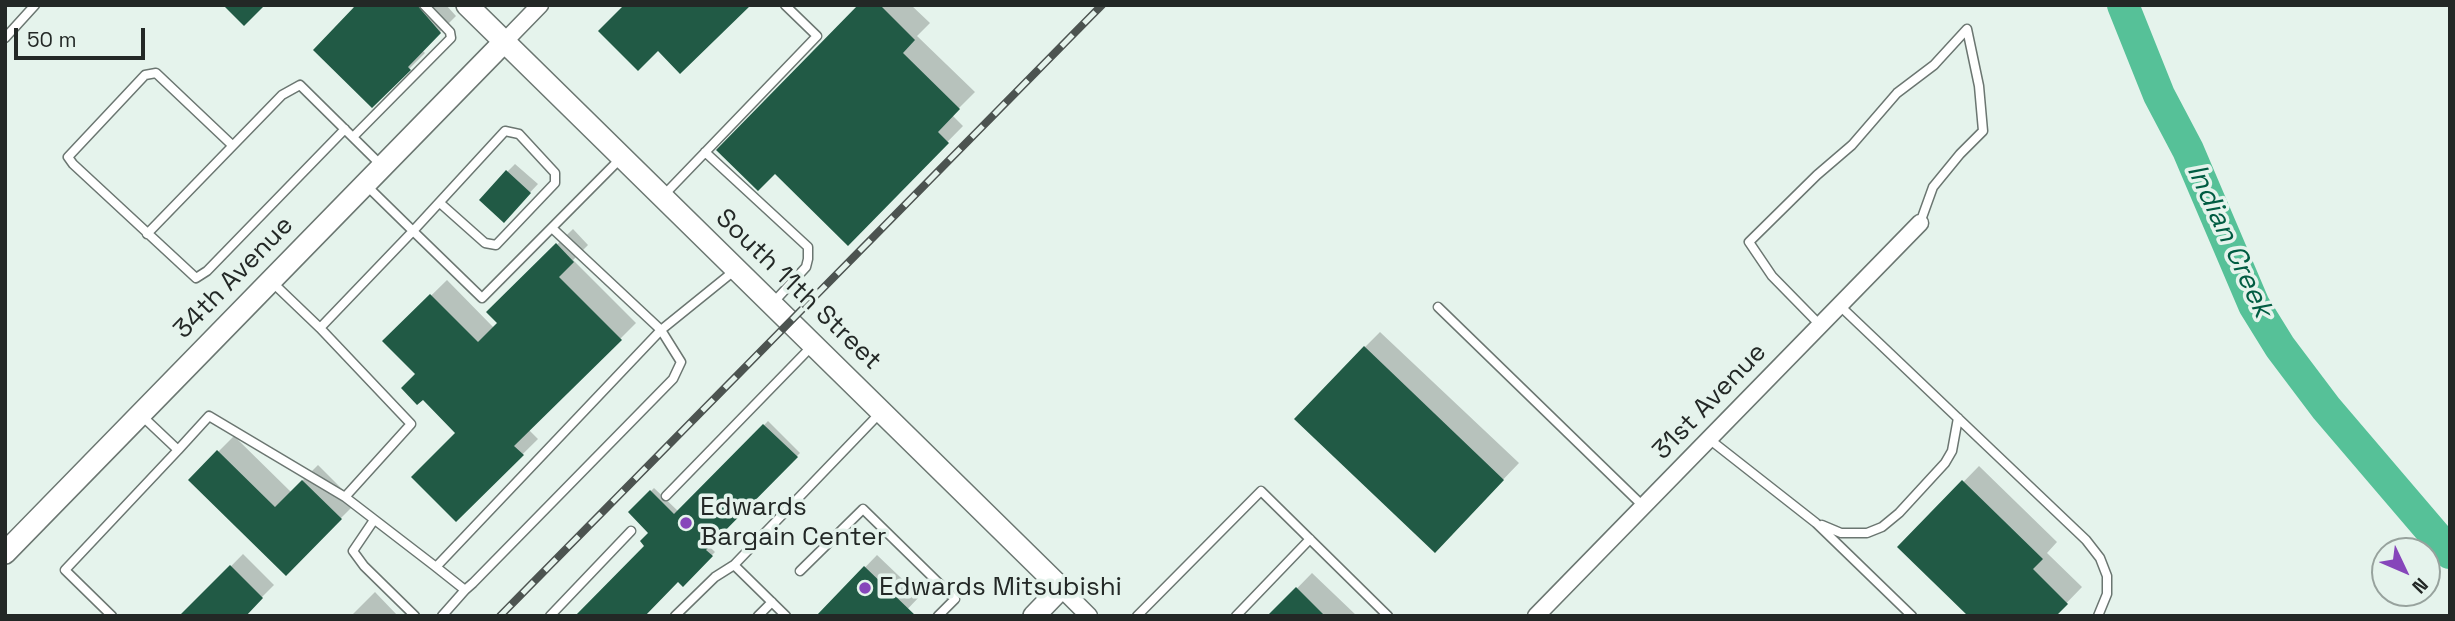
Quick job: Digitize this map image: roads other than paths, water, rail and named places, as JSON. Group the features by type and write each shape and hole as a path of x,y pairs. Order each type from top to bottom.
{"street":[{"name":"South 11th Street","path":"467,5 1089,616"},
{"path":"504,42 540,5"},
{"name":"34th Avenue","path":"5,553 504,42"},
{"name":"31st Avenue","path":"1536,616 1920,223"},
{"path":"1034,616 1060,588"}],"lane":[{"path":"5,38 35,5"},
{"path":"353,137 451,38 450,32 424,5"},
{"path":"662,197 817,36 785,5"},
{"path":"1820,325 1772,276 1749,242 1817,175 1853,145 1897,93 1934,65 1967,29 1979,86 1983,131 1933,187 1920,223"},
{"path":"232,145 156,74 145,75 68,157 196,278 207,271 345,129"},
{"path":"148,234 282,95 300,85 382,166"},
{"path":"320,328 414,231 440,202 505,131 519,134 555,173 555,183 496,245 485,243 440,202"},
{"path":"705,152 808,247 806,267 772,304"},
{"path":"365,184 482,298 622,157"},
{"path":"442,616 673,379 681,362 661,330 552,228"},
{"path":"436,568 661,330 736,269"},
{"path":"271,281 320,328 411,424 345,498"},
{"path":"1839,305 2087,540 2100,558 2107,576 2107,594 2098,616"},
{"path":"1438,307 1643,506"},
{"path":"666,495 814,345"},
{"path":"675,616 715,578 734,565 882,412"},
{"path":"141,414 178,450"},
{"path":"112,616 65,570 209,416 345,498 465,590"},
{"path":"1816,523 1852,535 1882,527 1899,513 1945,463 1952,451 1958,418"},
{"path":"1709,439 1816,523 1912,616"},
{"path":"1137,616 1261,491 1388,616"},
{"path":"800,571 863,509 955,599 938,616"},
{"path":"374,520 353,551 364,566 415,616"},
{"path":"550,616 631,531"},
{"path":"1236,616 1310,539"},
{"path":"734,565 786,616"},
{"path":"758,616 772,602"}],"waterway":[{"name":"Indian Creek","path":"2123,5 2159,95 2188,150 2254,305 2280,347 2326,408 2450,553"}],"railway":[{"path":"500,616 1102,5"}],"place":[{"name":"Edwards Bargain Center","path":"686,523"},
{"name":"Edwards Mitsubishi","path":"865,588"}]}
